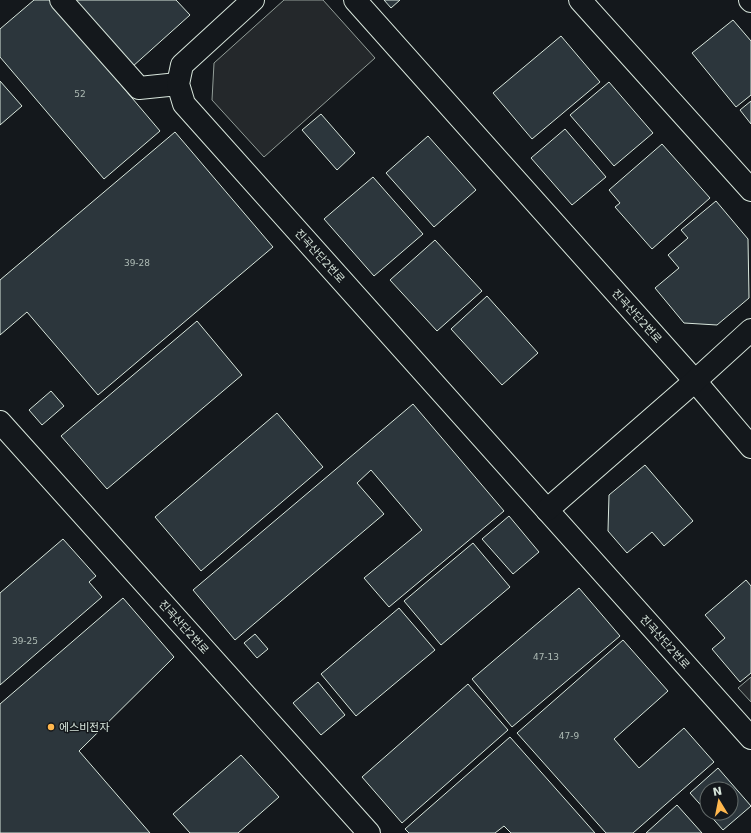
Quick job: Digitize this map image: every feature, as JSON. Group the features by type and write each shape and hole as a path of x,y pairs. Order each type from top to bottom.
{"street":[{"path":"61,0 139,88 178,84 182,66 253,0"},
{"name":"진곡산단2번로","path":"355,0 695,381 751,446"},
{"path":"580,0 751,190"},
{"name":"진곡산단2번로","path":"178,84 184,104 751,738"},
{"path":"547,510 751,330"},
{"name":"진곡산단2번로","path":"0,422 369,833"}],"shaded area":[{"path":"284,0 323,0 375,58 264,157 212,100 214,63"},
{"path":"751,677 751,702 738,688"}],"building":[{"path":"34,0 49,0 160,131 104,179 0,57 0,29"},
{"path":"70,0 176,0 190,15 132,67"},
{"path":"384,0 400,0 391,8"},
{"path":"733,20 751,41 751,95 736,107 692,53"},
{"path":"561,36 600,82 532,139 493,93"},
{"path":"0,81 22,106 0,125"},
{"path":"609,82 653,133 614,166 570,115"},
{"path":"751,101 751,124 740,110"},
{"path":"321,114 355,153 337,170 302,130"},
{"path":"565,129 606,177 572,205 531,158"},
{"path":"175,132 273,247 98,395 27,312 0,335 0,280"},
{"path":"428,136 476,190 434,227 386,173"},
{"path":"662,144 710,198 652,249 615,207 620,203 609,190"},
{"path":"373,177 423,234 374,276 324,219"},
{"path":"716,201 748,239 749,298 717,325 684,323 655,288 679,268 668,255 688,238 681,230"},
{"path":"435,240 482,291 437,331 390,280"},
{"path":"487,296 538,353 502,385 451,329"},
{"path":"197,321 242,375 107,489 61,436"},
{"path":"51,391 64,406 42,425 29,410"},
{"path":"413,404 504,511 389,607 364,578 422,530 371,470 357,483 384,514 235,640 193,590"},
{"path":"277,413 323,467 201,571 155,517"},
{"path":"645,465 693,521 664,546 652,532 627,553 608,531 609,495"},
{"path":"509,516 539,552 513,574 482,539"},
{"path":"63,539 96,576 89,582 102,597 0,685 0,593"},
{"path":"473,543 510,587 441,645 404,601"},
{"path":"746,580 751,586 751,673 740,682 712,649 725,638 705,615"},
{"path":"579,588 620,636 512,727 472,679"},
{"name":"에스비전자","path":"123,598 174,657 79,751 150,833 0,833 0,704"},
{"path":"399,608 435,650 356,716 321,674"},
{"path":"255,634 268,649 257,658 244,643"},
{"path":"623,640 668,691 614,739 639,768 684,728 714,762 633,833 606,833 517,733"},
{"path":"318,682 345,715 321,735 293,703"},
{"path":"468,684 508,730 402,823 362,777"},
{"path":"510,737 595,833 511,833 504,826 495,833 409,833 405,829"},
{"path":"241,755 279,797 238,833 190,833 173,814"},
{"path":"718,768 729,781 703,781"},
{"path":"699,785 699,803 690,793"},
{"path":"739,792 751,806 739,816"},
{"path":"677,805 702,833 646,833"},
{"path":"715,821 734,821 723,830"}],"place":[{"name":"에스비전자","path":"51,727"}]}
